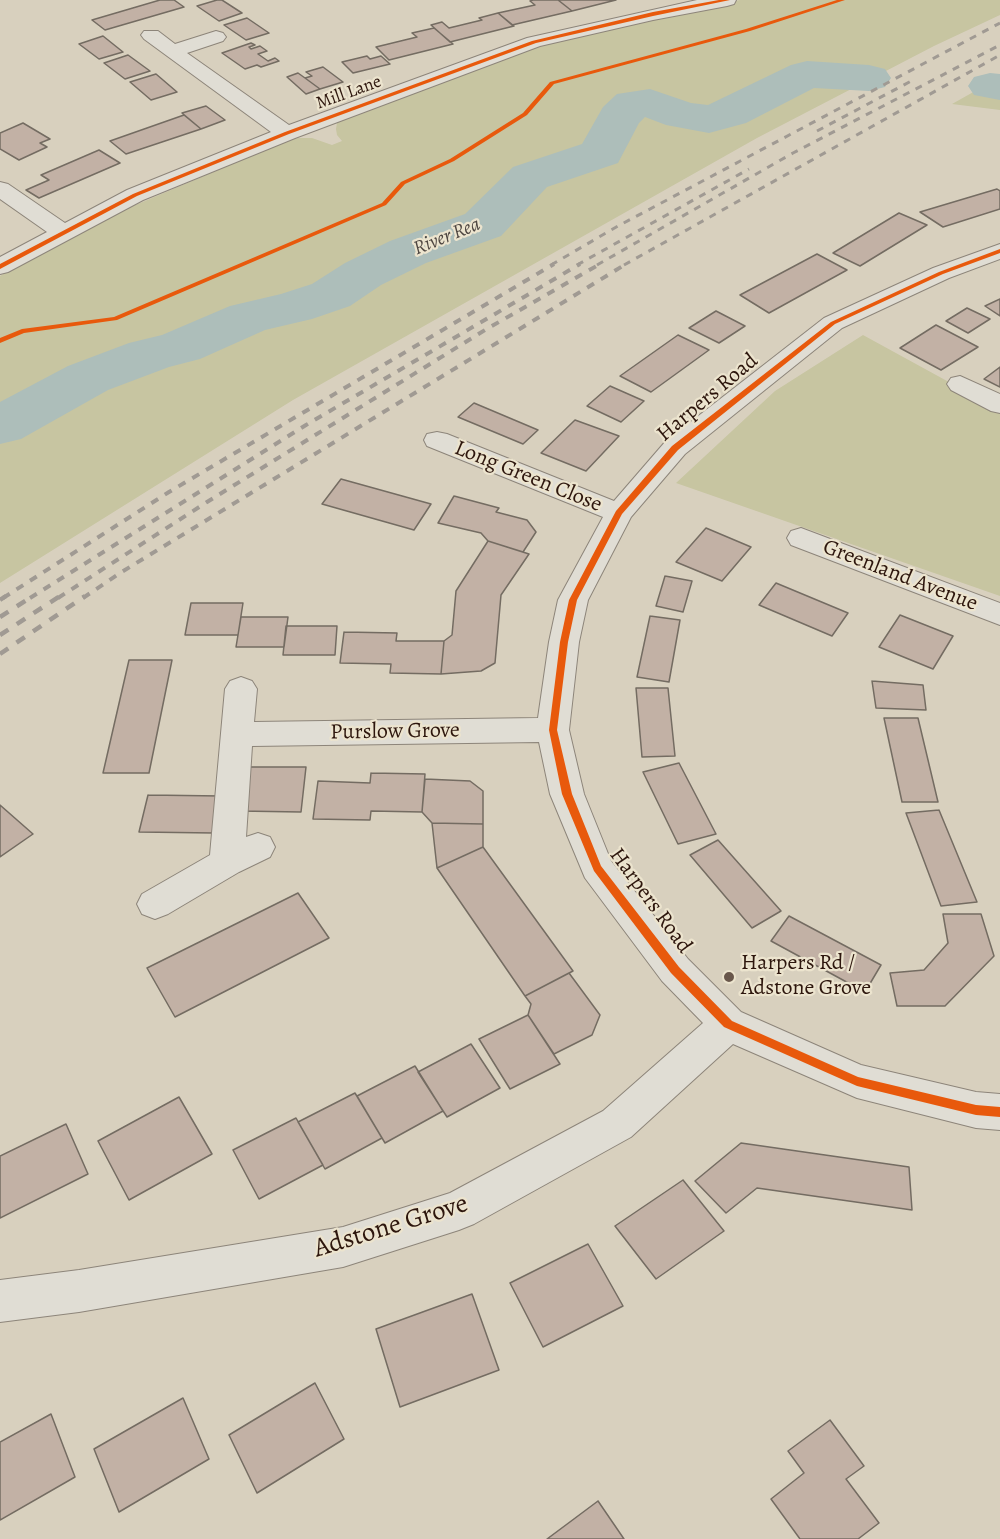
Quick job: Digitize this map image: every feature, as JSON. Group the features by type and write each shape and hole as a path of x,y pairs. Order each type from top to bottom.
{"street":[{"name":"Mill Lane","path":"0,267 135,195 287,133 534,42 652,14 727,0"},
{"path":"151,35 287,133"},
{"path":"172,51 216,37"},
{"path":"0,189 62,232"},
{"name":"Harpers Road","path":"1000,251 941,273 833,324 675,448 619,513 573,600 564,642 554,730 567,794 597,868 675,970 728,1024 857,1081 976,1110 1000,1112"},
{"path":"960,384 1000,405"},
{"name":"Long Green Close","path":"437,440 619,513"},
{"name":"Greenland Avenue","path":"801,538 1000,615"},
{"path":"227,862 241,689"},
{"name":"Purslow Grove","path":"237,734 554,730"},
{"path":"155,904 227,862 258,847"},
{"name":"Adstone Grove","path":"0,1301 80,1292 343,1247 459,1210 617,1124 728,1024"}],"shaded area":[{"path":"740,0 1000,0 1000,15 934,46 757,138 293,400 0,583 0,276 86,226 284,142 298,138 312,138 332,145 342,141 337,135 337,123 347,117 538,46 657,17"},
{"path":"1000,77 1000,110 952,104"},
{"path":"863,335 1000,410 1000,596 676,483 775,391"}],"building":[{"path":"160,0 174,0 184,7 105,30 92,20"},
{"path":"222,0 242,13 219,21 197,6"},
{"path":"533,0 558,0 572,11 512,25 498,13 535,5 530,1"},
{"path":"558,0 616,0 572,11"},
{"path":"498,13 514,26 450,42 431,25 442,22 449,28 482,20 479,18"},
{"path":"247,18 269,33 246,40 224,25"},
{"path":"434,28 453,44 389,60 376,47 417,37 412,33"},
{"path":"103,36 123,52 99,59 79,44"},
{"path":"251,43 255,45 249,47 251,49 260,46 267,51 258,54 268,61 275,58 279,61 245,69 222,53"},
{"path":"128,55 150,71 125,79 104,63"},
{"path":"367,56 370,59 381,56 390,64 353,73 342,62"},
{"path":"323,67 343,82 320,89 305,78 312,76 306,72"},
{"path":"298,73 320,89 306,94 287,77"},
{"path":"156,74 177,92 151,100 130,82"},
{"path":"206,106 225,120 201,129 182,113"},
{"path":"184,115 201,129 126,154 110,141"},
{"path":"23,123 50,139 40,143 47,147 19,160 0,149 0,133"},
{"path":"99,150 120,163 39,198 26,190 49,180 41,175"},
{"path":"997,189 1000,191 1000,209 943,227 920,212"},
{"path":"899,213 927,225 860,266 833,253"},
{"path":"817,254 847,270 769,313 740,295"},
{"path":"1000,299 1000,316 985,306"},
{"path":"967,308 990,319 968,333 946,321"},
{"path":"716,311 745,326 719,343 689,328"},
{"path":"936,325 978,347 941,370 900,348"},
{"path":"678,335 709,350 651,392 620,376"},
{"path":"1000,367 1000,387 984,379"},
{"path":"610,386 644,401 621,422 587,406"},
{"path":"474,403 538,430 523,444 458,417"},
{"path":"575,420 619,436 586,471 541,453"},
{"path":"341,479 431,504 414,530 322,504"},
{"path":"454,496 499,508 496,512 527,520 536,532 523,552 488,541 481,533 438,523"},
{"path":"706,528 751,547 722,581 676,562"},
{"path":"488,541 529,554 501,595 495,663 481,671 441,674 444,641 452,635 456,591"},
{"path":"665,576 692,581 683,612 656,606"},
{"path":"776,583 848,613 832,636 759,605"},
{"path":"191,603 243,603 238,635 185,635"},
{"path":"900,615 953,636 933,669 879,647"},
{"path":"650,616 680,620 669,682 637,677"},
{"path":"241,617 288,617 284,647 236,647"},
{"path":"286,626 337,626 335,655 283,655"},
{"path":"344,632 397,633 396,641 444,641 441,674 390,673 391,664 340,663"},
{"path":"129,660 172,660 149,773 103,773"},
{"path":"872,681 923,685 926,710 876,708"},
{"path":"636,688 668,688 675,756 642,757"},
{"path":"884,718 918,718 938,802 902,802"},
{"path":"679,763 716,834 678,844 643,772"},
{"path":"246,767 306,767 301,812 239,811"},
{"path":"371,773 425,774 422,812 371,811 370,820 313,819 318,781 370,783"},
{"path":"425,779 470,781 483,791 483,824 432,823 422,812"},
{"path":"148,795 221,796 214,833 139,832"},
{"path":"0,805 33,834 0,857"},
{"path":"939,810 977,902 941,906 906,813"},
{"path":"432,823 483,824 483,847 437,868"},
{"path":"718,840 781,911 752,928 690,855"},
{"path":"483,847 573,971 525,996 437,868"},
{"path":"298,893 329,938 175,1017 147,968"},
{"path":"943,914 981,914 994,956 945,1006 897,1006 890,973 924,970 948,943"},
{"path":"789,916 881,965 865,992 771,941"},
{"path":"569,973 600,1015 592,1035 554,1054 528,1015 531,1004 525,996"},
{"path":"528,1015 560,1064 510,1089 479,1039"},
{"path":"471,1044 500,1088 447,1117 418,1072"},
{"path":"415,1066 443,1111 385,1143 357,1096"},
{"path":"355,1093 382,1138 325,1169 298,1122"},
{"path":"179,1097 212,1154 129,1200 98,1141"},
{"path":"296,1118 323,1165 259,1199 233,1150"},
{"path":"66,1124 88,1174 0,1218 0,1156"},
{"path":"741,1143 909,1167 912,1210 757,1188 726,1213 695,1181"},
{"path":"683,1180 724,1231 656,1279 615,1226"},
{"path":"588,1244 623,1306 543,1347 510,1283"},
{"path":"472,1294 499,1370 400,1407 376,1329"},
{"path":"315,1383 344,1439 257,1493 229,1435"},
{"path":"183,1398 209,1459 119,1512 94,1449"},
{"path":"51,1414 75,1477 0,1520 0,1442"},
{"path":"830,1420 864,1466 846,1479 879,1523 858,1539 800,1539 771,1499 804,1473 788,1451"},
{"path":"598,1501 624,1539 547,1539"}],"waterway":[{"name":"River Rea","path":"0,426 88,378 149,355 181,347 249,317 293,308 331,295 363,274 408,252 483,225 530,177 601,153 619,117 633,104 650,103 682,115 709,119 730,113 807,74 869,78"},
{"name":"River Rea","path":"990,86 1000,87"}],"railway":[{"path":"551,265 618,226 1000,23"},
{"path":"597,265 793,153 1000,45"},
{"path":"624,265 1000,55"},
{"path":"817,131 915,79"},
{"path":"577,265 749,169"},
{"path":"3,598 169,492 554,264"},
{"path":"30,598 306,425 580,264"},
{"path":"58,598 207,502 485,330 600,264"},
{"path":"83,598 120,573 626,264"},
{"path":"0,617 33,596"},
{"path":"0,635 60,596"},
{"path":"0,654 85,596"}],"cycle path":[{"path":"0,267 135,195 287,133 534,42 653,14 727,0"},
{"path":"0,341 22,331 115,319 384,204 403,183 452,160 525,114 552,83 748,30 842,0"},
{"path":"1000,251 941,273 833,323 675,448 619,513 573,600 564,642 553,730 567,794 597,868 675,970 728,1024 857,1081 976,1110 1000,1112"}],"place":[{"name":"Harpers Rd / Adstone Grove","path":"729,977"}]}
